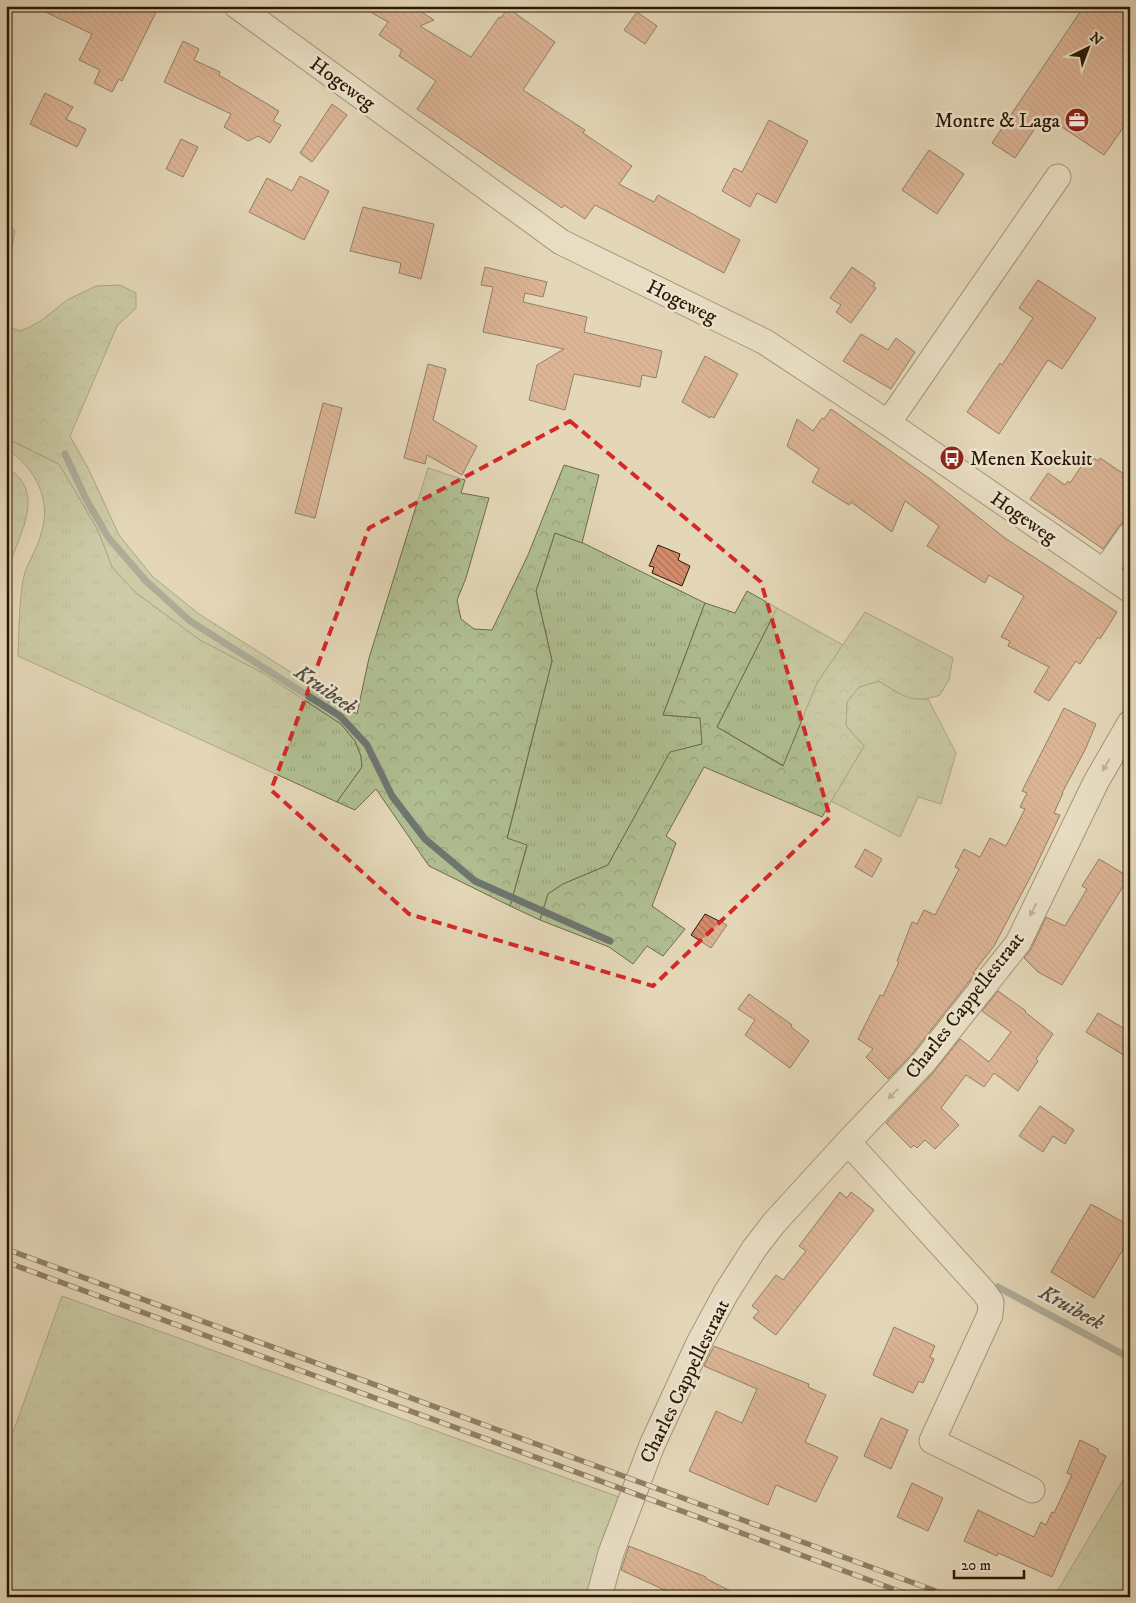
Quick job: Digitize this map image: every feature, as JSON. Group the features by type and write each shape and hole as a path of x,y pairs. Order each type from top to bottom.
{"street":[{"name":"Hogeweg","path":"238,7 560,242 765,342 888,423 1130,590"},
{"path":"888,423 1058,177"},
{"path":"1104,572 1130,535"},
{"name":"Charles Cappellestraat","path":"599,1597 611,1553 644,1463 699,1343 726,1294 764,1236 793,1201 923,1062 1018,943 1096,782 1130,722"},
{"path":"848,1142 991,1302 990,1315 932,1441 1032,1490"}],"highlighted area":[{"path":"570,421 761,582 830,817 653,986 409,914 271,790 369,528"}],"green space":[{"path":"6,219 15,231 6,280"},
{"path":"120,285 136,293 136,308 117,326 70,436 89,470 119,535 153,577 199,614 357,714 369,658 428,468 465,480 461,493 489,498 466,578 457,600 461,619 474,629 492,630 528,555 564,465 599,475 582,543 555,533 536,591 552,661 507,838 527,845 510,906 429,866 376,789 355,810 337,802 362,767 361,756 355,741 341,724 263,673 200,640 135,592 112,567 98,530 59,464 6,438 6,326 19,331 28,328 42,320 67,300 96,286"},
{"path":"6,438 59,464 98,530 112,567 135,592 200,640 263,673 341,724 355,741 361,756 362,767 337,802 18,656 23,580 41,534 44,522 44,509 43,497 39,486 26,465 6,449"},
{"path":"6,467 20,478 27,491 28,505 26,520 9,566 6,580"},
{"path":"555,533 583,543 705,603 663,715 701,718 702,744 670,753 608,865 563,884 548,894 540,920 510,906 527,846 507,839 552,661 536,591"},
{"path":"747,591 777,608 717,727 783,766 817,683 865,612 953,658 949,680 940,695 922,699 908,697 879,681 859,687 847,702 846,726 864,746 822,817 704,767 666,836 676,843 652,906 685,929 663,956 647,946 633,964 609,947 540,920 548,894 563,884 608,865 670,752 702,744 700,718 663,715 705,603 735,613"},
{"path":"777,608 843,645 817,683 784,766 717,727"},
{"path":"879,681 902,694 914,698 928,699 956,753 941,804 918,797 900,837 831,801 864,746 846,726 847,702 859,687"},
{"path":"62,1296 619,1497 599,1553 589,1597 6,1597 6,1452"},
{"path":"1130,1468 1130,1597 1054,1597"}],"building":[{"path":"33,6 159,6 122,81 119,79 112,92 94,83 100,70 79,60 92,34"},
{"path":"360,6 412,6 434,20 420,26 471,57 499,17 501,18 508,8 555,42 523,90 585,130 583,133 632,166 619,184 654,202 658,195 740,240 724,273 595,205 585,219 564,205 562,208 417,109 436,81 399,56 402,50 379,35 388,22"},
{"path":"1084,6 1130,6 1130,118 1104,155 1044,115 1015,158 992,143"},
{"path":"637,12 657,26 645,44 624,30"},
{"path":"183,41 199,49 194,60 220,72 219,75 279,111 273,121 281,125 270,143 258,136 248,141 224,127 231,114 164,82"},
{"path":"45,93 73,107 66,119 86,129 77,147 30,124"},
{"path":"332,104 347,115 312,162 300,153"},
{"path":"769,120 808,141 776,203 757,193 750,207 722,191 734,168 742,172"},
{"path":"181,139 198,147 183,177 166,169"},
{"path":"929,150 964,174 937,214 902,190"},
{"path":"300,176 329,191 304,240 249,212 267,178 292,191"},
{"path":"363,207 434,224 421,279 399,273 401,263 350,251"},
{"path":"485,267 547,282 543,297 525,293 523,302 587,317 584,332 662,351 656,378 642,375 640,387 574,374 565,410 529,400 537,365 564,349 483,332 493,287 481,285"},
{"path":"852,267 875,283 873,286 876,288 851,323 836,312 841,305 830,298"},
{"path":"1038,280 1096,318 1062,369 1048,360 999,434 967,412 1000,363 1002,365 1033,318 1019,308"},
{"path":"861,334 888,350 896,338 915,352 891,389 843,361"},
{"path":"705,356 738,374 714,418 711,416 710,418 682,402"},
{"path":"428,364 446,369 433,420 477,446 462,475 427,455 425,464 404,458"},
{"path":"323,403 342,408 315,518 295,513"},
{"path":"831,409 930,479 1005,538 1117,612 1100,639 1098,637 1080,664 1076,661 1049,701 1034,692 1049,667 1008,646 1010,641 1001,637 1024,596 989,575 985,583 927,546 939,526 905,501 892,532 851,502 849,505 812,482 819,469 787,446 797,419 813,431"},
{"path":"1089,455 1098,461 1100,458 1130,478 1130,521 1124,522 1119,526 1103,549 1030,499 1048,473 1065,485 1068,481 1070,483"},
{"path":"658,545 680,554 678,560 690,566 682,586 652,573 654,567 649,566"},
{"path":"1064,708 1096,724 1085,750 1062,793 1054,813 1060,815 1033,872 994,946 973,973 975,974 912,1054 888,1079 866,1057 873,1049 858,1039 880,995 883,996 899,962 897,961 912,922 917,924 924,910 935,915 959,869 955,867 964,849 980,857 990,838 1006,846 1025,809 1020,807 1027,793 1022,791"},
{"path":"865,849 882,859 872,877 855,867"},
{"path":"1099,859 1129,877 1062,985 1038,972 1024,958 1031,949 1046,917 1065,926 1087,889 1082,886"},
{"path":"705,914 727,925 711,948 691,935"},
{"path":"998,991 1053,1034 1018,1091 994,1073 984,1087 966,1075 941,1108 959,1125 935,1149 925,1140 917,1148 914,1145 911,1148 886,1123 933,1073 960,1039 989,1062 1011,1032 982,1011"},
{"path":"749,994 792,1025 791,1027 809,1041 790,1068 745,1035 755,1020 738,1009"},
{"path":"1098,1013 1130,1032 1130,1059 1086,1032"},
{"path":"1040,1106 1074,1130 1065,1144 1053,1136 1043,1152 1019,1136"},
{"path":"840,1192 847,1198 851,1192 874,1210 776,1335 753,1318 759,1311 752,1306 776,1275 783,1280 806,1251 799,1246"},
{"path":"1091,1204 1130,1226 1130,1238 1094,1298 1051,1272"},
{"path":"894,1327 935,1346 930,1357 934,1359 923,1383 919,1381 913,1393 873,1375"},
{"path":"714,1346 809,1384 808,1387 826,1395 805,1442 838,1457 816,1502 776,1485 768,1505 689,1471 716,1411 742,1423 757,1389 704,1366"},
{"path":"881,1418 908,1430 891,1469 864,1456"},
{"path":"1080,1440 1098,1449 1098,1452 1106,1456 1052,1577 998,1553 997,1556 964,1541 978,1510 1034,1537 1041,1522 1046,1525 1052,1512 1054,1513 1072,1475 1067,1473"},
{"path":"912,1483 943,1498 928,1531 897,1517"},
{"path":"629,1546 706,1577 742,1597 680,1597 621,1570"}],"waterway":[{"name":"Kruibeek","path":"65,454 86,499 108,537 146,581 190,621 340,716 367,745 392,796 425,839 475,881 610,941"},
{"name":"Kruibeek","path":"998,1287 1130,1358"}],"railway":[{"path":"6,1249 952,1597"},
{"path":"6,1262 915,1597"}],"place":[{"name":"Montre & Laga","path":"1077,120"},
{"name":"Menen Koekuit","path":"952,458"}]}
